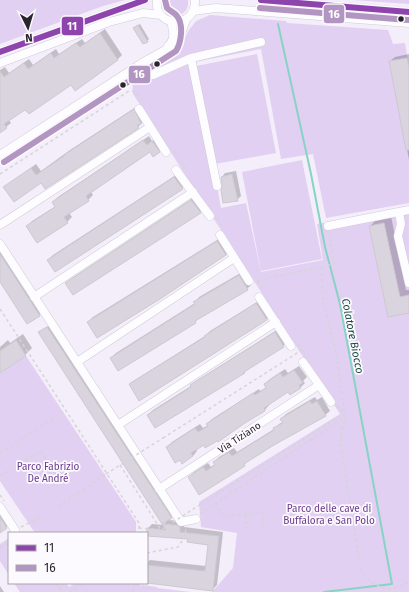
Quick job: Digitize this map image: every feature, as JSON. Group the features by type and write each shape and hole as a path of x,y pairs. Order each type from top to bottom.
{"street":[{"path":"0,52 145,0"},
{"path":"157,0 158,10 161,15"},
{"path":"0,155 142,63 174,45 178,40 187,18 193,11 195,0"},
{"path":"261,0 409,12"},
{"path":"193,11 216,8 409,23"},
{"path":"0,63 109,22 144,13 161,15 171,21 177,22 187,18"},
{"path":"160,53 172,43 174,34 171,21"},
{"path":"142,63 153,75 191,58 260,42"},
{"path":"191,58 217,186"},
{"path":"142,107 150,127 170,151"},
{"path":"0,225 150,127"},
{"path":"176,170 213,216"},
{"path":"34,297 193,192"},
{"path":"328,226 409,210"},
{"path":"399,212 401,224 398,236 409,283"},
{"path":"222,232 234,258 253,281"},
{"path":"0,244 181,522 196,519"},
{"path":"77,362 234,258"},
{"path":"262,296 276,322 295,345"},
{"path":"118,425 276,322"},
{"path":"304,359 319,385 333,402"},
{"name":"Via Tiziano","path":"159,489 319,385"},
{"path":"0,507 18,529"}],"path":[{"path":"0,174 129,90 136,92 142,107"},
{"path":"170,151 186,170"},
{"path":"213,216 222,232"},
{"path":"262,296 253,281 334,264 328,226"},
{"path":"321,267 323,300 336,353 345,417 340,442 361,567 363,574 379,588 389,590 409,582"},
{"path":"0,308 139,523 139,532"},
{"path":"295,345 302,350 304,359"},
{"path":"58,507 106,474 302,350"},
{"path":"333,402 345,417"},
{"path":"0,453 66,410"},
{"path":"139,528 161,530 343,414"},
{"path":"196,519 202,512 215,503 345,417"},
{"path":"0,476 40,451 60,481 47,489"},
{"path":"120,465 161,530"},
{"path":"215,503 223,516 263,513 264,528"},
{"path":"246,514 247,529"},
{"path":"18,529 40,517"},
{"path":"148,553 178,547 184,538 187,521"},
{"path":"69,592 83,584"}],"green space":[{"path":"0,0 125,0 103,6 0,44"},
{"path":"163,0 188,0 188,5 184,13 180,15 172,15 164,9"},
{"path":"354,0 409,0 409,4"},
{"name":"Parco delle cave di Buffalora e San Polo","path":"210,15 286,21 287,23 388,30 393,44 405,43 409,67 409,203 326,218 313,154 281,159 261,49 194,62 221,208 246,203 261,272 323,260 317,224 329,222 330,229 409,214 409,592 212,592 233,568 237,533 201,527 199,502 340,414 133,94 132,75 171,53 181,45 196,21"},
{"path":"257,54 276,153 215,164 196,66"},
{"path":"302,160 322,259 261,271 242,172"},
{"name":"Parco Fabrizio De André","path":"26,356 136,522 136,532 34,532 0,481 0,373"},
{"path":"8,539 8,573 0,561 0,544"},
{"path":"15,584 67,584 69,587 74,584 140,584 140,586 142,585 191,592 20,592"}],"building":[{"path":"138,25 148,42 143,44 133,28"},
{"path":"100,33 118,60 75,91 71,85 29,114 25,110 4,124 7,128 0,133 0,71 4,77 24,63 28,69 51,53 54,58 76,43 80,47"},
{"path":"407,58 409,67 409,150 406,150 389,61"},
{"path":"134,109 141,123 137,126 139,128 45,189 41,183 14,202 3,187 31,168 36,175"},
{"path":"143,140 147,145 152,141 160,152 153,157 150,152 86,196 89,201 64,217 68,223 37,243 26,226 55,207 52,202"},
{"path":"232,174 238,201 223,203 221,177"},
{"path":"174,177 183,189 55,272 47,260"},
{"path":"191,200 201,213 73,295 65,283"},
{"path":"384,223 400,297 409,295 409,313 388,317 369,226"},
{"path":"217,241 226,255 160,299 97,338 87,322"},
{"path":"0,254 40,316 27,324 0,282"},
{"path":"239,275 248,290 195,321 196,323 118,371 110,358 195,304 193,302"},
{"path":"256,303 267,320 139,401 129,384 205,337 204,336"},
{"path":"47,327 172,518 162,524 38,332"},
{"path":"275,332 284,347 244,372 245,373 155,428 147,415 191,387 190,385"},
{"path":"16,340 26,356 0,373 0,351"},
{"path":"294,370 303,383 299,385 301,388 290,395 288,392 264,408 265,411 218,442 217,441 205,448 204,445 191,453 193,456 182,464 180,460 175,463 166,447 195,428 198,432 208,426 206,424 253,393 255,395 266,388 264,384 280,373 283,377"},
{"path":"310,401 312,404 317,401 326,416 274,445 244,464 245,466 199,495 188,477 203,467 206,471 215,465 213,462 229,452 232,456 274,430 273,428 283,423 280,419"},
{"path":"0,517 7,528 0,533"},
{"path":"162,524 177,525 180,527 180,532 219,536 213,591 148,583 148,565 205,571 208,545 187,542 188,539 148,536 147,528 166,530"}],"waterway":[{"name":"Colatore Biocco","path":"278,24 311,174 325,247 340,304 392,584 324,592"}],"transit line":[{"name":"11","path":"0,52 145,0"},
{"name":"16","path":"4,162 176,51 180,39 180,24 176,15 167,8 165,0"},
{"name":"11","path":"261,0 409,12"},
{"name":"16","path":"260,8 408,20"}]}
